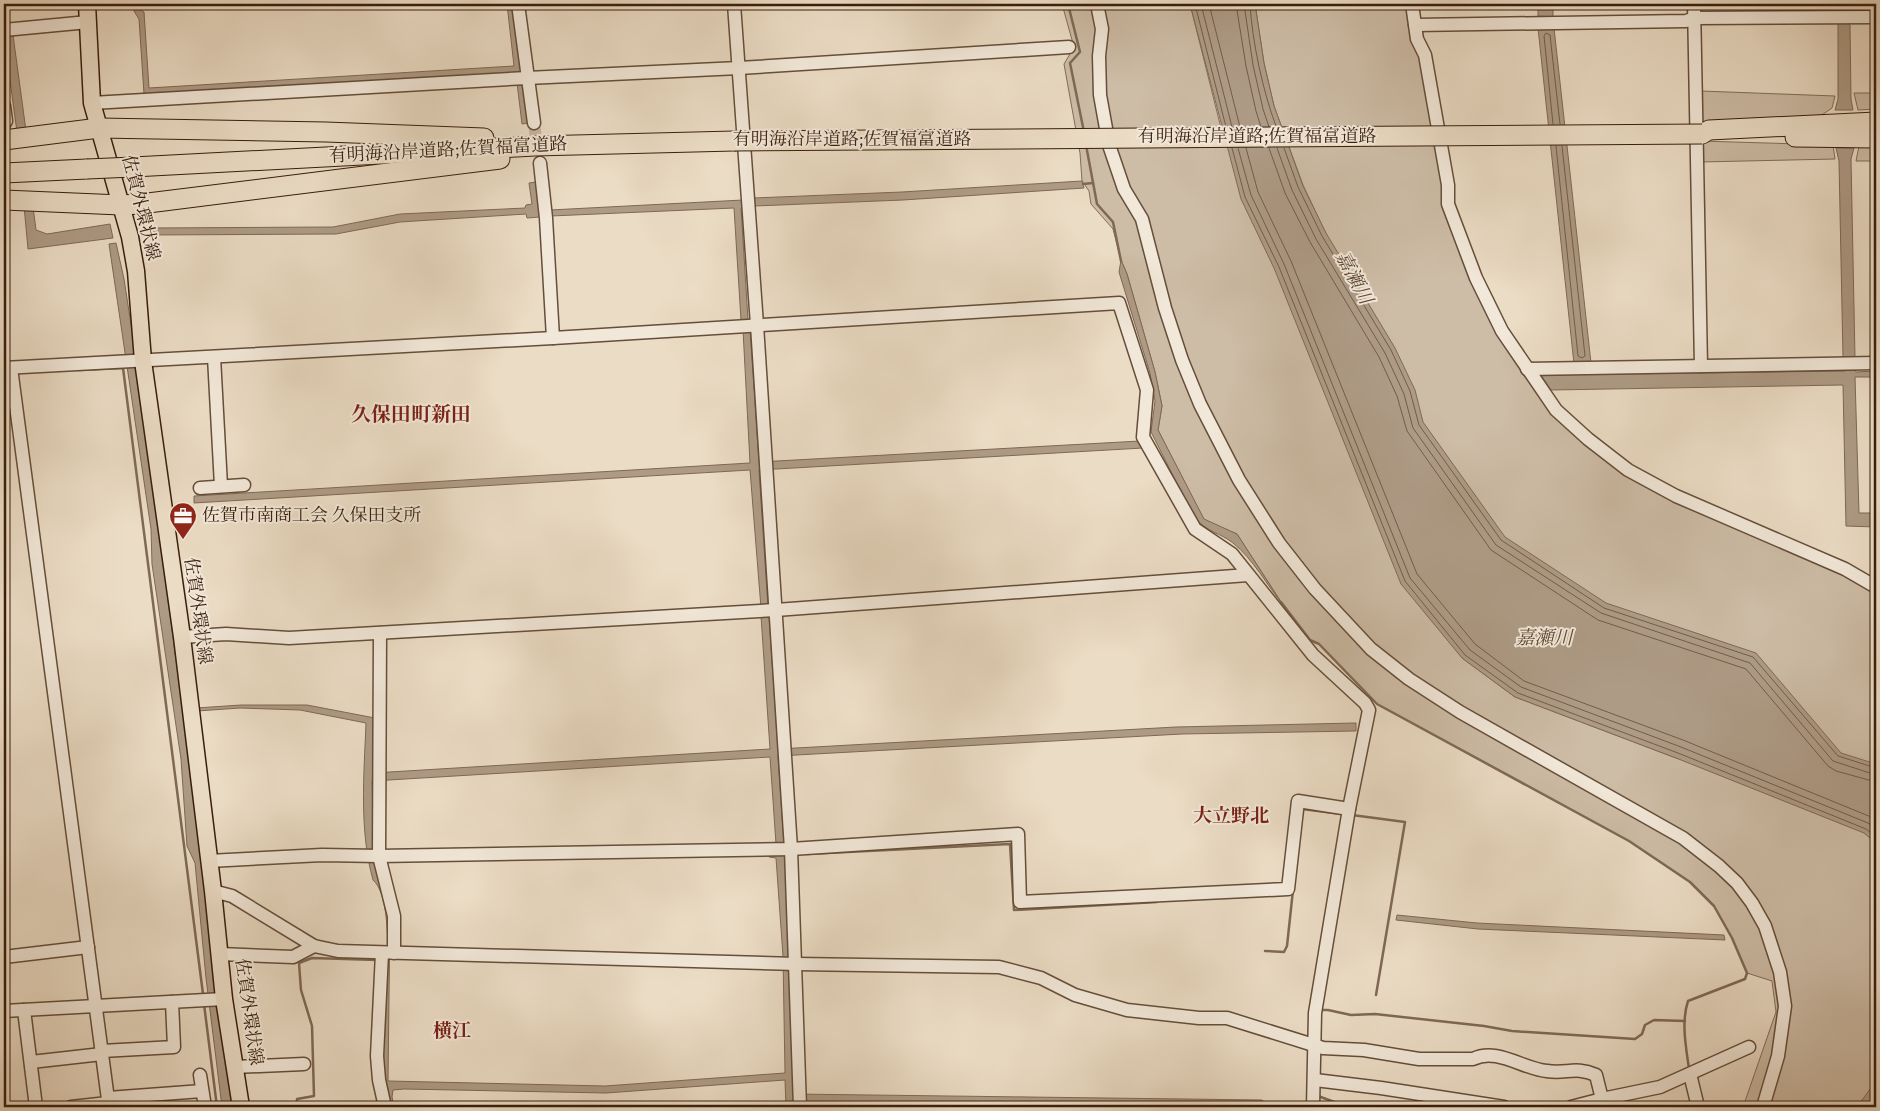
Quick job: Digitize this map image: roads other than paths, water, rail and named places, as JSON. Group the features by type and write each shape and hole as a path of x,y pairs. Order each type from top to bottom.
{"highway":[{"path":"1702,134 1709,130 1876,122"},
{"path":"4,140 99,128 316,132 514,139 538,154"},
{"path":"1702,134 1709,136 1876,138"},
{"name":"有明海沿岸道路;佐賀福富道路","path":"4,173 538,154 734,141 1702,134"},
{"path":"4,200 121,205 538,154"}],"main road":[{"name":"佐賀外環状線","path":"87,4 92,103 130,237 136,271 141,361 182,637 220,954 216,999 235,1067 241,1107"}],"street":[{"path":"518,4 534,123"},
{"path":"734,4 755,325 767,465 774,610 785,752 784,849 796,964 800,1101"},
{"path":"1097,4 1102,29 1099,56 1100,95 1109,146 1124,189 1142,219 1165,308 1182,360 1200,404 1239,480 1280,543 1315,589 1371,649 1409,679 1460,712 1683,838 1719,866 1737,883 1752,903 1765,926 1780,972 1785,1006 1778,1056 1764,1107"},
{"path":"1412,4 1417,39 1425,55 1448,185 1448,204 1476,278 1502,331 1526,369 1556,410 1628,470 1676,496 1845,569 1876,587"},
{"path":"1694,4 1701,366"},
{"path":"1415,25 1686,21 1695,18 1876,17"},
{"path":"4,30 88,22"},
{"path":"92,103 1069,48"},
{"path":"4,106 6,121 4,124"},
{"path":"538,154 546,218 553,338"},
{"path":"108,1103 7,368 553,338 1119,303 1147,390 1143,437 1195,529 1232,554 1313,655 1365,703 1369,710 1314,1013 1319,1081 1313,1107"},
{"path":"214,357 221,486"},
{"path":"1526,369 1876,363"},
{"path":"200,488 244,485"},
{"path":"182,637 226,634 288,638 759,611 1248,575"},
{"path":"380,633 379,777 374,856 394,916 385,957 378,1056 385,1107"},
{"path":"209,861 322,855 374,856 784,849 1018,834 1020,902 1288,888 1298,801 1349,813"},
{"path":"213,891 232,896 314,946 385,957 998,967 1042,978 1075,995 1127,1010 1199,1018 1227,1018 1318,1047 1364,1050 1419,1059 1497,1057 1518,1061 1544,1071 1584,1070 1596,1075 1602,1099"},
{"path":"220,954 293,957 314,946"},
{"path":"4,957 88,947"},
{"path":"4,1011 216,999"},
{"path":"30,1062 102,1052 174,1046 172,1002"},
{"path":"24,1010 36,1107"},
{"path":"1571,1107 1660,1087 1749,1047"},
{"path":"235,1067 304,1064"},
{"path":"1690,1074 1698,1107"},
{"path":"200,1075 205,1107"},
{"path":"1319,1081 1381,1088 1504,1107"},
{"path":"71,1107 202,1092"}],"water":[{"path":"507,4 514,4 523,75 144,94 139,19 134,11 136,7 144,12 149,88 514,66"},
{"name":"嘉瀬川","path":"1190,4 1255,4 1264,63 1274,106 1303,186 1326,233 1395,348 1415,390 1423,422 1505,537 1606,603 1756,653 1841,753 1876,764 1876,843 1864,833 1676,758 1515,697 1462,658 1401,584 1274,268 1241,199"},
{"path":"1538,4 1553,4 1553,17 1538,16"},
{"path":"1836,4 1850,4 1850,11 1847,12 1850,25 1851,99 1853,110 1835,110 1838,99 1838,11 1836,11"},
{"path":"1538,28 1554,28 1591,363 1574,364"},
{"path":"13,35 26,131 17,132 4,36"},
{"path":"517,83 523,83 529,123 522,124"},
{"path":"1836,148 1854,148 1851,159 1855,358 1843,358 1839,161"},
{"path":"1082,181 1084,188 903,200 755,206 754,198 902,192"},
{"path":"536,182 540,217 527,218 526,214 400,222 336,234 149,235 150,228 333,227 400,214 525,208 526,205 532,204 529,183"},
{"path":"743,200 745,207 741,208 748,320 741,320 734,208 551,216 550,210"},
{"path":"24,206 33,207 36,230 47,234 110,224 113,238 28,249"},
{"path":"116,243 124,279 136,357 205,879 216,1007 221,1016 233,1107 222,1107 206,978 195,863 187,846 181,759 152,564 151,529 109,244"},
{"path":"1121,260 1127,274 1155,372 1162,406 1158,430 1204,519 1237,534 1283,605 1240,549 1228,539 1204,526 1194,517 1151,432 1155,401 1150,373 1119,272"},
{"path":"750,329 759,462 1140,441 1143,448 759,470 768,608 761,608 750,470 194,503 194,496 750,463 743,330"},
{"path":"1845,368 1854,368 1856,372 1876,371 1876,381 1869,377 1855,377 1859,513 1876,513 1876,527 1846,526 1843,385 1551,390 1541,375 1845,371"},
{"path":"761,616 769,616 778,749 1176,727 1356,723 1356,731 1182,734 778,756 784,844 776,844 770,757 372,781 374,852 390,914 388,1081 605,1086 785,1073 783,956 776,858 769,857 769,855 785,852 787,857 785,858 791,957 793,1094 1262,1100 1270,1107 793,1102 793,1107 786,1107 785,1080 606,1093 404,1089 393,1090 394,1107 390,1107 383,1064 388,937 386,913 381,893 373,880 366,842 364,782 366,723 300,710 240,708 197,711 196,708 241,705 307,705 375,718 373,773 770,749"},
{"path":"1397,915 1477,923 1724,935 1725,940 1478,929 1396,920"},
{"path":"1876,1081 1876,1107 1857,1107"}],"waterway":[{"path":"1068,4 1080,52 1070,63 1084,132"},
{"path":"1086,145 1097,204 1113,222 1121,261"},
{"path":"1083,184 1093,183"},
{"path":"79,370 123,368 203,994"},
{"path":"1281,602 1310,640 1319,644 1377,704 1629,841 1690,882 1714,906 1732,938 1747,973 1745,979 1688,1001 1684,1026 1689,1069"},
{"path":"1302,809 1342,814"},
{"path":"1352,815 1405,822 1376,995"},
{"path":"807,854 1010,844 1014,910 1157,902"},
{"path":"1265,951 1284,952 1287,946 1293,890"},
{"path":"297,1107 297,1099 314,1096 312,1026 301,990 299,963 312,958 377,960"},
{"path":"204,1004 217,1107"},
{"path":"1321,1013 1321,1010 1328,1010 1351,1015 1375,1014 1484,1026 1512,1031 1635,1039 1642,1034 1645,1025 1654,1020 1685,1021"},
{"path":"1318,1096 1348,1107"}],"tunnel":[{"path":"534,123 538,153"}],"place":[{"name":"佐賀市南商工会 久保田支所","path":"183,540"}],"district":[{"name":"久保田町新田","path":"411,416"},
{"name":"大立野北","path":"1231,817"},
{"name":"横江","path":"452,1032"}]}
